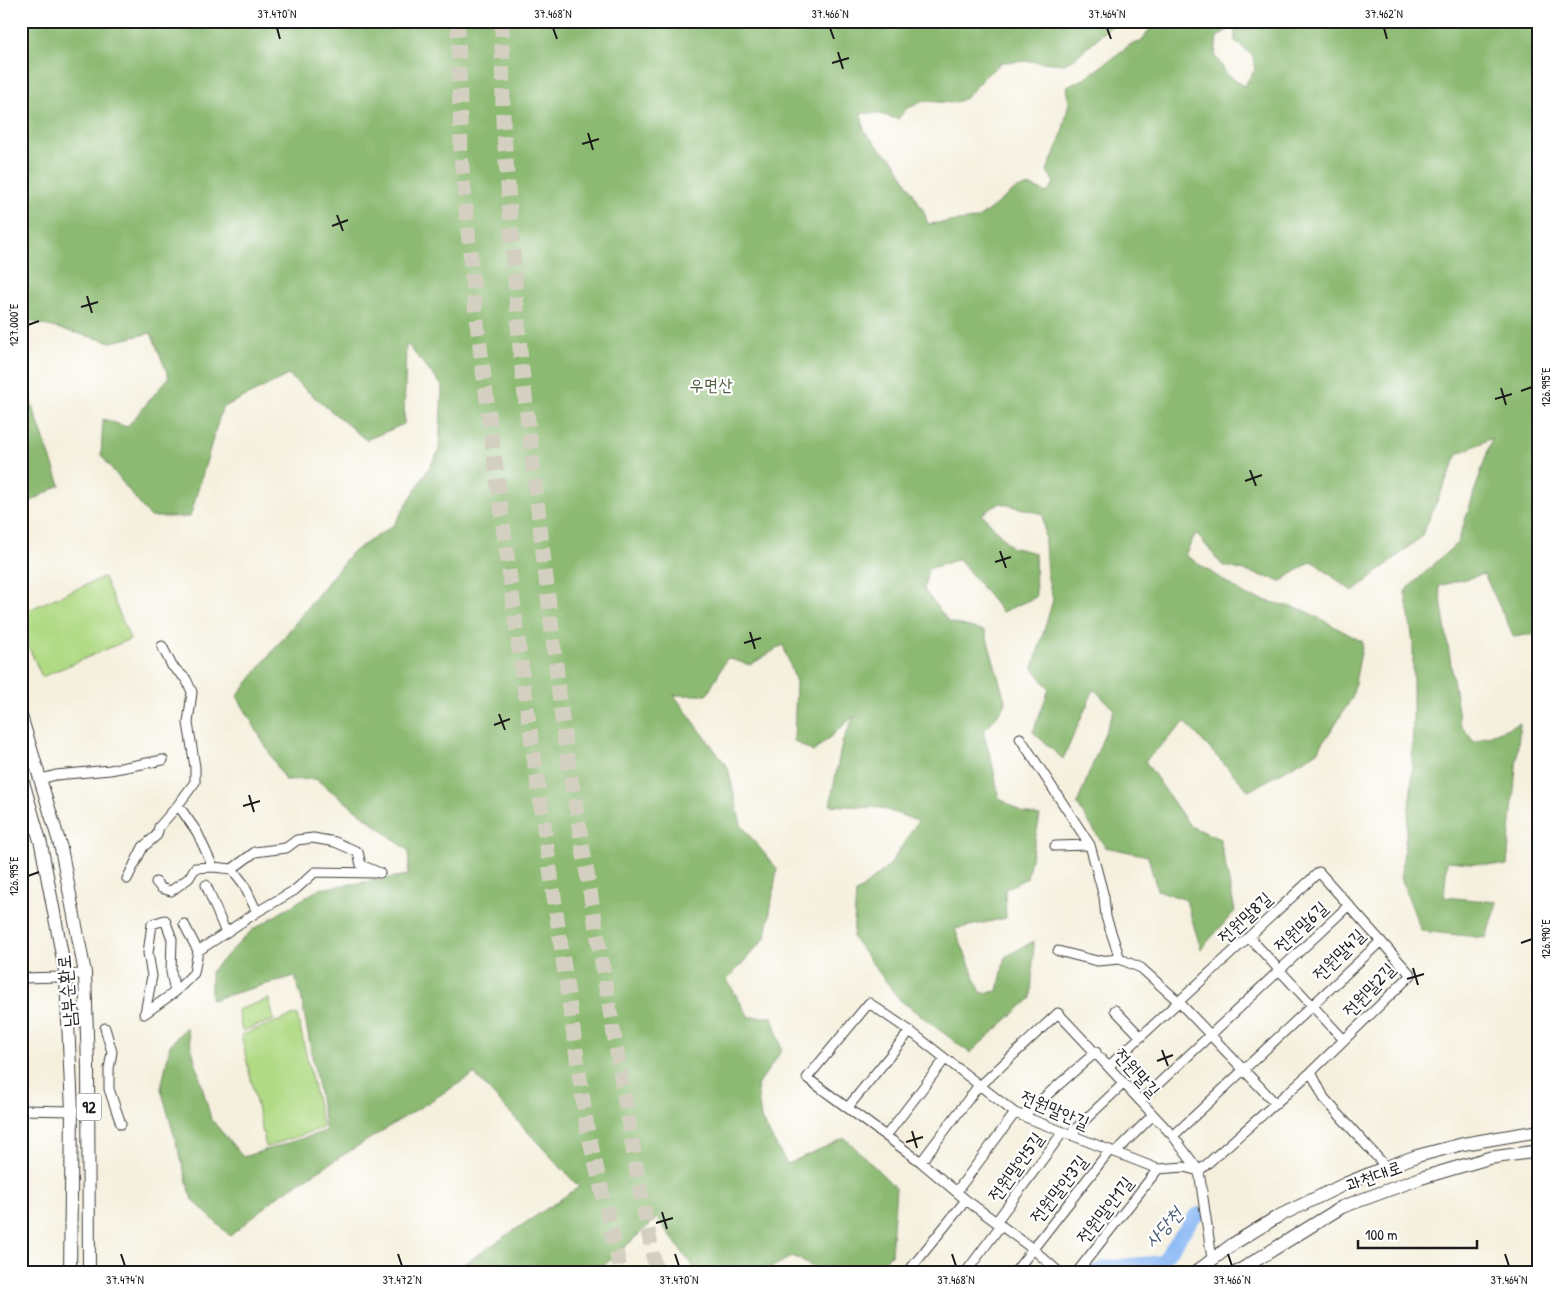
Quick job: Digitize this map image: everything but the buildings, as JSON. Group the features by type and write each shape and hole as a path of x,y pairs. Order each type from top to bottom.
{"main road":[{"name":"남부순환로","path":"21,716 62,848 85,973 88,1066 89,1272"},
{"name":"남부순환로","path":"21,775 41,844 66,976 72,1112 70,1272"},
{"name":"과천대로","path":"1196,1272 1233,1244 1277,1217 1345,1184 1386,1167 1417,1156 1463,1144 1539,1131"},
{"name":"과천대로","path":"1237,1272 1342,1207 1421,1178 1489,1158 1539,1152"},
{"path":"1212,1260 1217,1272"}],"street":[{"path":"127,879 143,846 156,835 159,827 195,782 188,723 192,692 186,679 172,666 162,646"},
{"path":"1020,738 1090,845 1104,897 1106,917 1120,959"},
{"path":"41,779 56,775 110,770 163,760"},
{"path":"178,805 197,832 213,866"},
{"path":"198,951 257,912 295,890 315,872 380,873 361,864 358,852 335,842 313,838 297,840 286,848 255,852 232,869"},
{"path":"1055,846 1090,845"},
{"path":"156,882 161,888 171,891 189,878 195,868 213,866 232,869 243,883 257,912"},
{"name":"전원말8길","path":"1109,1066 1318,872 1332,886"},
{"path":"206,885 226,933"},
{"name":"전원말6길","path":"1140,1101 1349,906 1332,886"},
{"name":"전원말4길","path":"1172,1136 1381,940 1349,906"},
{"path":"175,992 171,972 172,939 165,920 152,924 148,953 152,976 143,1015 175,992 194,973 198,951 184,924"},
{"name":"전원말6길","path":"1249,937 1279,970"},
{"name":"전원말2길","path":"1199,1171 1276,1104 1411,975 1381,940"},
{"path":"1058,951 1097,961 1120,959 1141,968 1179,1002 1276,1104"},
{"name":"전원말4길","path":"1279,970 1312,1005"},
{"path":"21,978 66,976 85,973"},
{"name":"전원말안길","path":"869,1003 910,1031 1019,1115 1158,1168 1184,1167 1199,1171"},
{"name":"전원말안5길","path":"869,1003 807,1078 921,1162 966,1200 998,1223"},
{"name":"전원말2길","path":"1312,1005 1344,1040"},
{"path":"1115,1010 1141,1038"},
{"name":"전원말길","path":"979,1086 1058,1013 1172,1136 1199,1171 1212,1260"},
{"path":"105,1028 112,1052 109,1069 109,1088 121,1124"},
{"path":"848,1108 910,1031"},
{"path":"957,1192 1019,1115 1096,1052"},
{"path":"886,1136 945,1059"},
{"name":"과천대로","path":"1310,1072 1324,1098 1386,1167"},
{"name":"전원말안5길","path":"966,1272 998,1223 1066,1133 1124,1083"},
{"path":"921,1162 979,1086"},
{"path":"21,1110 72,1112"},
{"name":"전원말안3길","path":"1014,1272 1113,1151 1153,1115"},
{"name":"전원말안1길","path":"1077,1272 1158,1168"},
{"path":"908,1272 966,1200"},
{"name":"전원말안3길","path":"998,1223 1033,1249"},
{"path":"1033,1249 1059,1272"}],"green space":[{"name":"우면산","path":"21,21 1117,21 1075,58 1064,64 1026,61 1002,62 983,78 966,98 953,103 924,101 906,109 898,119 876,113 861,113 864,130 880,149 894,160 924,212 928,224 977,219 1016,189 1031,186 1047,193 1054,183 1047,171 1062,134 1069,102 1067,86 1084,79 1131,44 1141,42 1150,29 1151,21 1539,21 1539,633 1514,637 1484,574 1439,586 1460,724 1474,742 1520,723 1507,866 1447,861 1444,897 1497,902 1486,938 1421,931 1401,878 1412,781 1413,710 1413,641 1405,591 1458,542 1492,438 1458,454 1421,537 1353,592 1312,561 1281,581 1222,565 1196,533 1185,555 1247,596 1304,610 1363,642 1352,698 1317,752 1249,791 1185,722 1145,761 1190,826 1220,839 1235,911 1201,949 1186,900 1157,890 1148,856 1105,847 1077,804 1114,710 1094,689 1063,759 1033,732 1049,689 1033,668 1053,600 1047,574 1043,514 1000,503 982,514 1011,547 1035,553 1036,597 1002,612 959,559 928,569 924,590 949,622 985,631 1006,704 983,732 992,762 999,798 1023,813 1040,816 1027,878 1005,889 1006,918 955,929 981,993 998,991 1005,957 1034,941 1031,998 970,1053 900,1000 853,938 856,893 889,866 918,821 881,808 830,805 842,743 854,716 813,752 794,741 796,682 783,645 750,665 727,658 707,695 674,695 728,768 741,825 777,869 766,937 727,980 749,1017 772,1017 782,1050 757,1086 761,1119 787,1164 845,1138 896,1188 891,1255 874,1272 822,1272 793,1256 763,1272 697,1272 657,1218 597,1272 452,1272 579,1187 474,1074 279,1195 230,1236 192,1199 161,1089 170,1045 186,1027 211,1119 243,1157 326,1131 301,996 295,976 211,1000 211,971 252,930 319,889 408,875 409,851 316,779 285,780 237,696 351,553 394,525 439,451 442,386 406,343 404,424 366,440 288,375 222,408 190,517 150,517 101,455 103,419 127,427 169,377 151,333 111,342 21,319","holes":["1235,25 1235,41 1253,56 1255,70 1244,86 1228,76 1215,56 1217,37"]},
{"path":"21,381 25,385 60,485 21,507"},
{"path":"104,577 130,639 42,677 21,630 21,613"},
{"path":"269,999 274,1020 242,1031 237,1010"},
{"path":"297,1014 323,1128 266,1147 241,1035"}],"waterway":[{"name":"사당천","path":"1095,1272 1107,1267 1162,1262 1195,1216 1199,1214"}],"tunnel":[{"path":"458,21 461,157 476,315 523,680 587,1128 621,1272"},
{"path":"502,21 503,120 521,361 564,736 639,1184 656,1272"}]}
